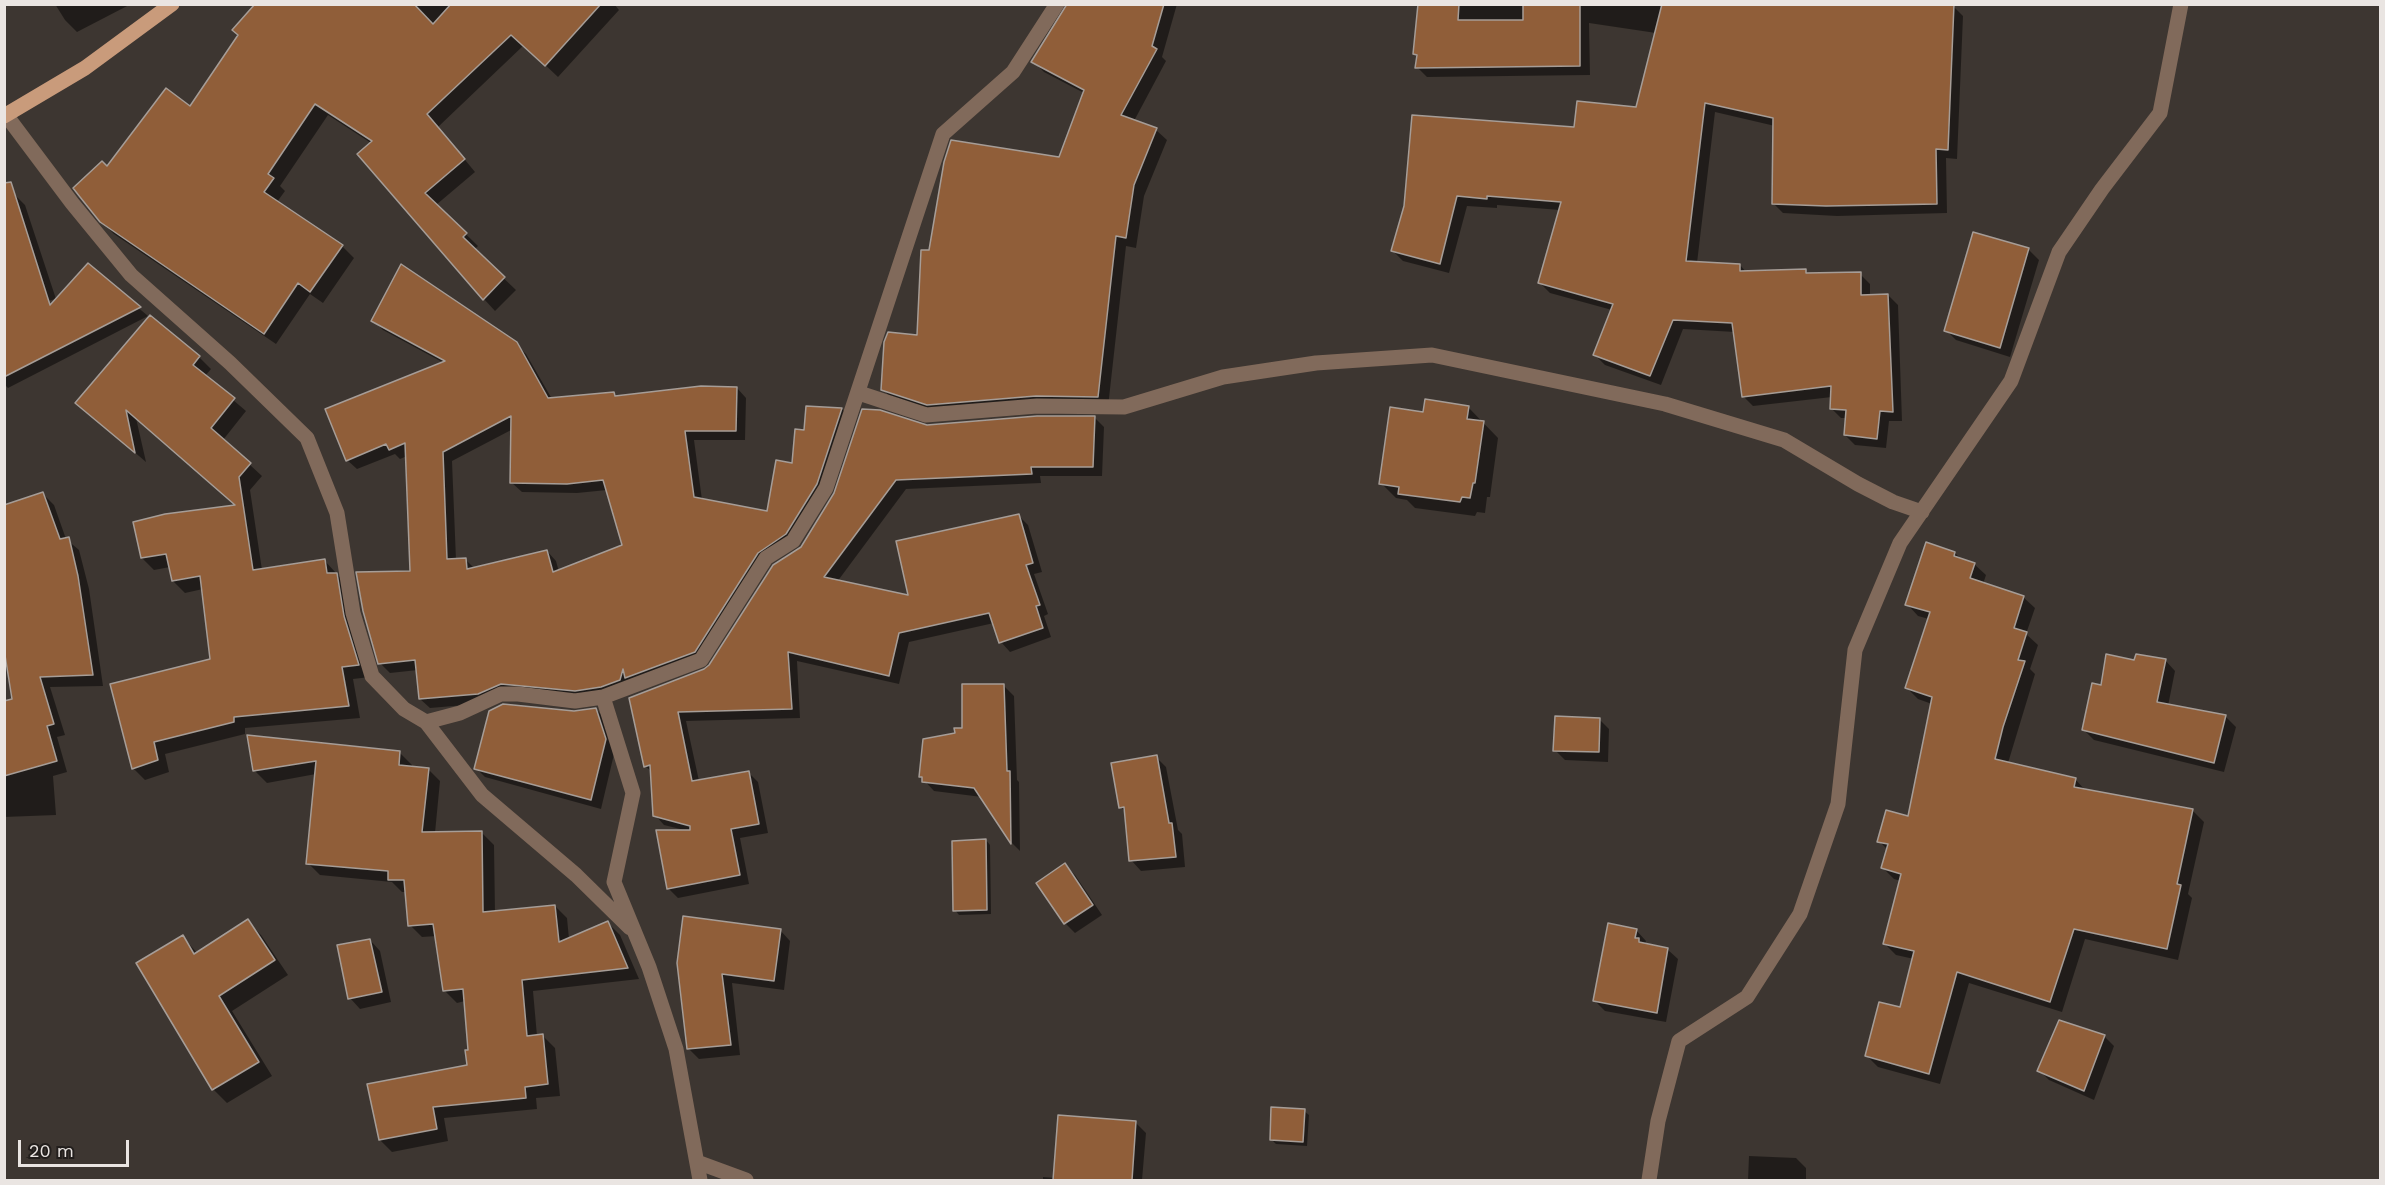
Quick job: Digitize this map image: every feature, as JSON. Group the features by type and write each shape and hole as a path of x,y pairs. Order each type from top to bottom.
{"main road":[{"path":"5,116 85,68 172,4"}],"street":[{"path":"426,722 460,713 501,694 575,701 603,698 701,660 766,558 794,541 826,488 943,134 1013,72 1057,4"},
{"path":"1649,1180 1658,1121 1679,1041 1747,997 1800,914 1838,804 1855,650 1900,543 2011,381 2059,252 2102,189 2160,113 2181,4"},
{"path":"5,116 131,276 230,363 307,438 338,513 353,613 372,676 404,709 426,722 482,795 576,875 631,929 649,967"},
{"path":"859,393 926,415 1037,406 1124,407 1223,377 1316,363 1432,355 1654,402 1784,440 1858,484 1893,502 1922,512"},
{"path":"603,698 633,793 614,882 649,967 675,1049 700,1180"},
{"path":"697,1162 746,1180"}],"building":[{"path":"255,4 414,4 433,24 451,4 601,4 545,66 511,35 427,114 465,159 425,193 467,233 463,237 505,277 483,300 357,154 372,141 315,104 268,174 274,178 264,192 343,245 310,292 298,283 264,334 100,222 73,188 102,161 107,166 166,88 190,106 238,35 232,30"},
{"path":"1067,4 1164,4 1152,46 1157,49 1121,115 1157,128 1134,185 1126,238 1116,236 1098,397 1036,396 927,405 881,390 884,342 888,332 917,335 921,250 929,250 944,162 951,140 1059,157 1084,90 1031,62"},
{"path":"1418,4 1459,4 1458,20 1523,20 1523,4 1580,4 1580,66 1415,68 1417,55 1413,54"},
{"path":"1662,4 1954,4 1948,150 1936,149 1937,204 1826,206 1772,204 1773,118 1705,103 1686,261 1740,264 1740,271 1806,269 1806,273 1861,272 1861,295 1888,294 1893,412 1880,411 1877,439 1844,435 1846,410 1830,409 1831,386 1742,397 1732,323 1673,320 1650,376 1593,355 1613,304 1538,283 1561,202 1457,196 1440,264 1391,251 1404,206 1412,115 1574,127 1577,101 1636,107"},
{"path":"11,182 50,305 88,263 141,307 4,377 4,183"},
{"path":"1973,232 2029,248 2000,348 1944,331"},
{"path":"401,264 517,342 548,398 614,392 615,396 701,386 737,387 736,431 685,431 694,497 767,511 776,460 792,463 795,429 804,430 806,406 842,408 817,484 786,534 758,553 695,652 625,678 623,669 620,680 601,687 575,691 501,684 478,694 419,699 415,660 378,664 363,611 356,572 410,571 405,443 389,450 386,444 346,461 325,409 445,361 371,321","holes":["511,416 510,483 567,484 603,480 622,545 553,572 547,550 467,569 466,558 447,559 443,452"]},
{"path":"150,315 200,356 193,365 235,398 211,428 251,463 239,477 253,570 325,559 327,573 337,573 344,616 359,665 342,667 349,706 234,717 234,722 154,742 158,760 132,769 110,684 210,659 200,576 172,581 166,554 141,558 133,522 165,514 235,505 126,410 135,453 75,403"},
{"path":"1425,399 1469,406 1467,419 1484,421 1475,483 1473,483 1470,498 1462,497 1460,502 1398,494 1399,487 1379,484 1390,407 1423,412"},
{"path":"862,409 880,410 927,425 1037,416 1095,416 1093,467 1031,467 1032,474 896,480 824,577 908,595 896,541 1019,514 1033,563 1026,565 1040,605 1036,606 1043,628 999,643 989,613 899,633 889,676 788,652 792,709 678,712 692,781 749,771 759,824 731,829 740,875 667,889 656,830 690,830 690,826 653,816 650,765 644,767 629,698 709,665 773,565 801,547 834,493"},
{"path":"43,492 60,539 69,537 78,576 93,675 40,677 54,724 47,726 57,761 4,776 4,701 12,699 4,649 4,505"},
{"path":"1926,542 1955,552 1954,556 1975,563 1970,578 2024,596 2014,628 2027,632 2018,660 2025,661 1995,759 2076,778 2074,787 2193,809 2177,884 2181,885 2167,949 2074,929 2050,1002 1957,972 1929,1074 1865,1056 1879,1002 1900,1007 1914,951 1883,944 1901,874 1881,868 1888,844 1877,842 1886,810 1908,816 1932,697 1905,688 1930,612 1905,605"},
{"path":"2106,654 2134,660 2136,654 2166,659 2157,702 2226,715 2214,763 2082,730 2092,683 2101,685"},
{"path":"962,684 1004,684 1007,771 1010,771 1011,844 974,788 922,782 922,777 919,777 923,739 955,733 954,728 962,728"},
{"path":"503,704 574,711 596,708 606,739 591,800 474,769 489,711"},
{"path":"1555,716 1600,718 1599,752 1553,751"},
{"path":"247,735 400,751 399,765 429,768 422,832 482,831 483,912 555,905 559,942 608,921 628,968 522,980 527,1036 543,1034 548,1084 525,1087 526,1098 433,1107 437,1129 379,1140 367,1084 467,1065 463,989 443,991 433,924 408,926 404,880 388,880 388,871 306,864 316,761 253,771"},
{"path":"1157,755 1169,823 1172,823 1176,857 1129,861 1124,807 1119,808 1111,763"},
{"path":"986,839 987,910 953,911 952,841"},
{"path":"1065,863 1093,905 1064,924 1036,883"},
{"path":"683,916 781,929 774,981 722,974 731,1045 687,1049 677,963"},
{"path":"248,919 275,960 219,996 259,1062 212,1090 136,963 183,935 194,954"},
{"path":"1608,923 1637,929 1635,938 1639,938 1639,942 1668,948 1657,1013 1593,1001"},
{"path":"370,939 382,992 348,999 337,945"},
{"path":"2059,1020 2105,1035 2084,1091 2037,1071"},
{"path":"1271,1107 1305,1109 1303,1142 1270,1140"},
{"path":"1058,1115 1136,1121 1132,1180 1053,1180"}]}
